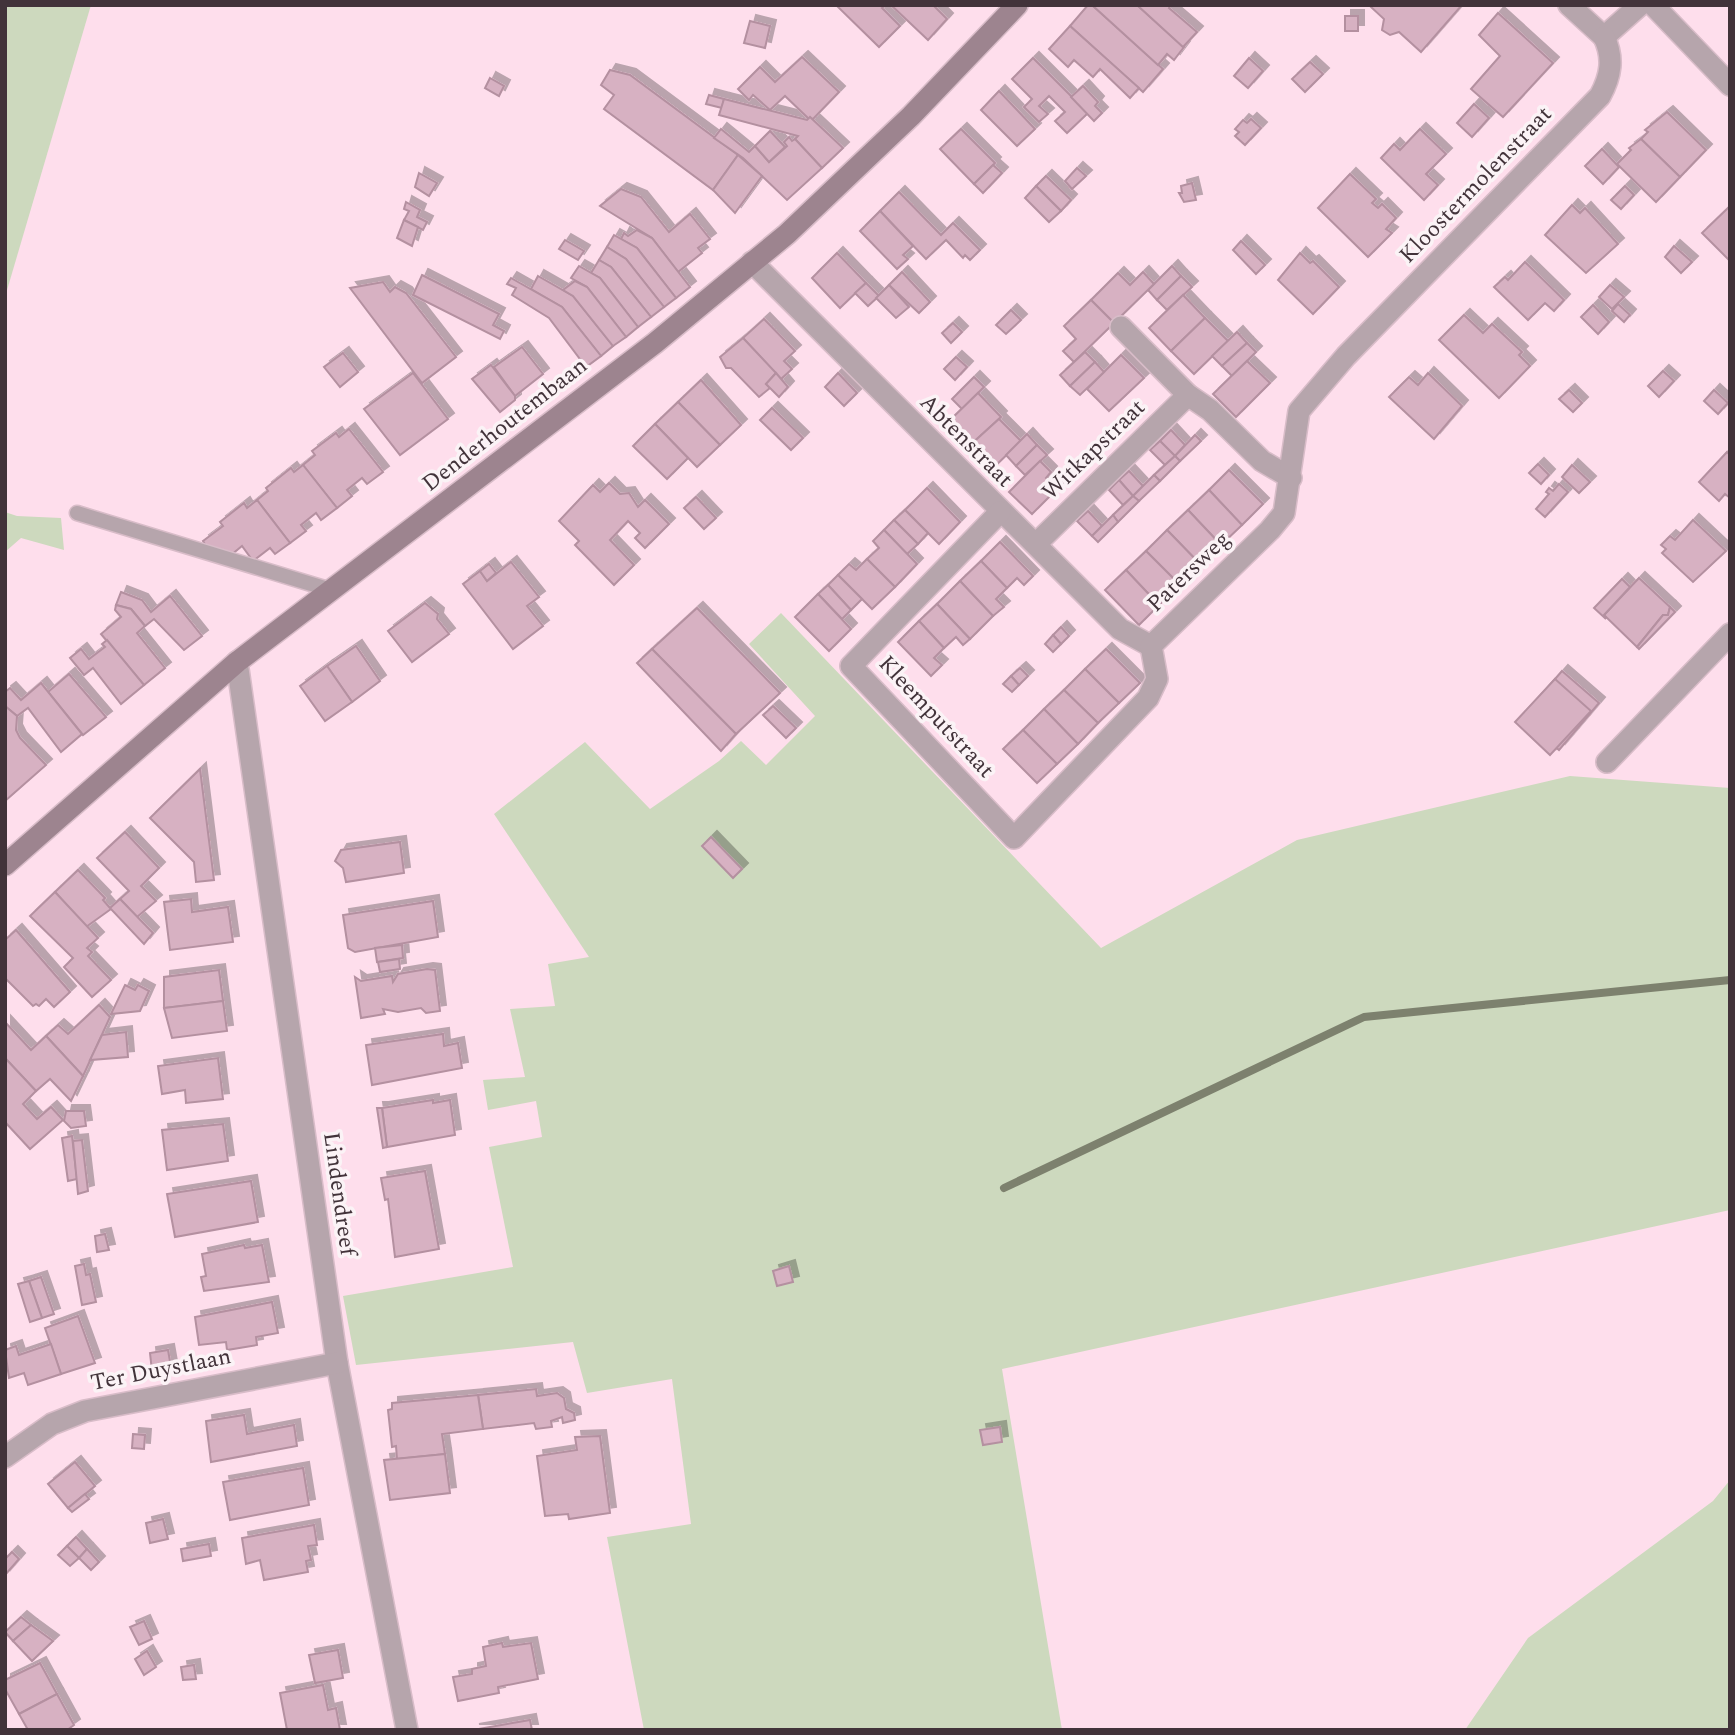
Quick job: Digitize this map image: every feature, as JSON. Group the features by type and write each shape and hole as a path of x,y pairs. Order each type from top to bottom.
{"street":[{"name":"Denderhoutembaan","path":"5,865 237,663 654,343 787,234 911,116 1017,5"},
{"path":"1569,5 1605,37 1640,5"},
{"path":"1653,5 1730,85"},
{"name":"Kloostermolenstraat","path":"1346,356 1600,96 1613,55 1605,37"},
{"name":"Abtenstraat","path":"752,262 1000,512 1037,543 1120,629 1152,646"},
{"path":"1121,327 1188,395 1210,410 1262,461 1291,478"},
{"name":"Patersweg","path":"1014,838 1148,698 1157,679 1152,646 1284,513 1291,478 1292,440 1299,411 1346,356"},
{"name":"Witkapstraat","path":"1037,543 1188,395"},
{"name":"Kleemputstraat","path":"1000,512 851,666 1014,838"},
{"path":"1607,762 1730,634"},
{"name":"Lindendreef","path":"237,663 337,1363 407,1730"},
{"name":"Ter Duystlaan","path":"5,1457 52,1424 86,1411 337,1363"}],"lane":[{"path":"77,513 331,590"}],"green space":[{"path":"5,5 91,5 5,297"},
{"path":"5,512 17,516 61,518 64,550 21,538 5,552"},
{"path":"781,613 1101,948 1297,840 1570,776 1730,788 1730,1210 1002,1369 1062,1730 644,1730 607,1537 691,1524 672,1379 587,1393 573,1342 356,1365 343,1296 513,1267 489,1147 542,1137 536,1101 488,1110 483,1080 525,1077 510,1009 555,1006 548,964 589,957 494,814 585,742 650,809 719,761 741,741 766,765 815,716 749,644"},
{"path":"1730,1480 1730,1730 1465,1730 1528,1638 1713,1501"}],"building":[{"path":"885,5 882,8 900,26 879,47 837,6"},
{"path":"891,5 933,5 947,19 928,40"},
{"path":"1088,5 1092,5 1163,69 1143,92 1070,26"},
{"path":"1092,5 1137,5 1184,47 1174,60 1167,54 1158,65"},
{"path":"1137,5 1171,5 1169,8 1197,32 1183,47"},
{"path":"1462,5 1421,52 1399,32 1390,35 1382,30 1384,19 1371,7"},
{"path":"1498,13 1553,63 1503,117 1471,89 1500,56 1479,35"},
{"path":"1345,16 1358,16 1358,31 1345,31"},
{"path":"750,21 770,26 765,48 744,43"},
{"path":"1070,26 1139,88 1130,98 1100,69 1093,77 1074,60 1068,67 1049,49"},
{"path":"802,57 839,92 813,119 808,118 785,96 770,110 753,95 749,100 738,89 760,67 775,82"},
{"path":"1033,58 1088,113 1067,133 1055,121 1065,112 1049,96 1039,106 1048,114 1039,122 1024,107 1032,99 1012,79"},
{"path":"1249,58 1263,71 1248,88 1234,76"},
{"path":"1310,62 1323,74 1305,92 1292,79"},
{"path":"610,70 630,75 738,155 713,190 604,109 614,95 601,85"},
{"path":"490,78 504,86 499,96 485,88"},
{"path":"1083,86 1098,102 1095,106 1102,113 1094,121 1071,97"},
{"path":"999,91 1035,129 1017,146 981,110"},
{"path":"709,95 724,99 722,108 706,104"},
{"path":"724,99 807,120 810,117 843,148 822,168 795,139 798,136 719,115"},
{"path":"1474,104 1489,118 1472,137 1457,123"},
{"path":"1667,112 1706,150 1680,177 1641,139 1648,132 1645,130"},
{"path":"1251,119 1261,128 1245,145 1235,136 1239,132 1235,129 1243,120 1247,123"},
{"path":"721,129 749,152 755,146 769,162 787,146 784,142 789,137 792,141 795,139 822,168 787,200 743,158 714,138"},
{"path":"961,129 995,163 974,184 940,149"},
{"path":"1420,129 1446,154 1426,174 1438,185 1424,200 1381,158 1394,144 1400,150"},
{"path":"770,131 785,147 769,162 755,146"},
{"path":"1641,139 1680,177 1656,202 1617,164 1631,150 1629,148"},
{"path":"1602,149 1619,167 1603,184 1585,166"},
{"path":"738,155 762,176 735,213 713,190"},
{"path":"993,165 1002,173 983,193 974,184"},
{"path":"1077,168 1086,176 1072,189 1065,181"},
{"path":"419,173 437,183 429,196 415,187"},
{"path":"1350,174 1376,199 1372,203 1378,208 1382,204 1396,218 1386,229 1392,233 1368,257 1318,208"},
{"path":"1046,176 1071,200 1061,211 1036,186"},
{"path":"1192,183 1196,200 1184,202 1179,193 1182,193 1181,186"},
{"path":"1036,186 1061,211 1049,222 1025,198"},
{"path":"1625,186 1634,195 1621,209 1611,200"},
{"path":"621,189 641,197 669,232 690,214 710,239 698,248 702,253 678,272 652,238 600,206"},
{"path":"899,192 941,235 953,223 980,250 970,260 965,255 963,258 946,240 926,259 880,211"},
{"path":"406,202 420,210 417,217 427,222 423,230 404,220 409,211 404,209"},
{"path":"1572,205 1580,213 1585,208 1618,244 1586,273 1545,235"},
{"path":"1730,206 1730,261 1702,233"},
{"path":"880,211 913,246 903,255 908,259 897,269 860,231"},
{"path":"404,220 418,227 412,246 397,238"},
{"path":"637,230 652,238 690,287 676,298 637,248 621,239 624,233 628,236"},
{"path":"614,235 637,248 676,298 664,307 626,259 607,247"},
{"path":"565,240 584,251 578,260 559,249"},
{"path":"1241,241 1265,265 1256,274 1233,250"},
{"path":"1674,246 1692,262 1681,273 1665,257"},
{"path":"607,247 626,259 664,307 651,317 611,267 599,260"},
{"path":"837,253 866,283 840,308 812,278"},
{"path":"1300,253 1310,263 1313,261 1339,287 1313,314 1278,280"},
{"path":"599,260 611,267 651,317 638,327 600,278 591,273"},
{"path":"1525,262 1564,300 1554,311 1545,303 1528,320 1494,287 1505,277 1508,280"},
{"path":"579,266 600,278 638,327 626,337 587,287 571,278"},
{"path":"1172,266 1181,276 1157,300 1148,290"},
{"path":"902,272 930,302 919,313 889,285"},
{"path":"1143,272 1154,284 1114,323 1091,300 1118,273 1130,285"},
{"path":"422,275 499,314 493,325 504,331 500,339 413,295"},
{"path":"538,276 573,296 613,346 601,356 562,307 531,289"},
{"path":"1181,276 1192,287 1167,310 1157,300"},
{"path":"511,278 562,307 601,356 586,367 549,318 512,295 516,288 507,284"},
{"path":"575,281 587,287 626,337 613,346 573,296 563,290"},
{"path":"383,282 390,292 395,287 406,293 456,357 422,383 350,288"},
{"path":"866,283 879,296 868,306 855,293"},
{"path":"889,285 909,307 896,318 876,298"},
{"path":"1610,285 1624,297 1612,309 1599,297"},
{"path":"1183,295 1205,318 1171,351 1149,328"},
{"path":"1091,300 1114,323 1074,362 1063,351 1076,339 1064,326"},
{"path":"1618,304 1630,315 1624,322 1612,311"},
{"path":"1593,305 1609,322 1598,334 1581,317"},
{"path":"1011,310 1021,320 1006,334 996,325"},
{"path":"1464,315 1483,333 1492,324 1522,352 1519,355 1530,366 1499,398 1439,340"},
{"path":"1205,318 1228,341 1194,374 1171,351"},
{"path":"764,319 795,351 784,361 792,369 781,379 743,338"},
{"path":"953,323 962,332 951,343 942,333"},
{"path":"1237,332 1247,343 1222,366 1212,356"},
{"path":"743,338 776,373 766,384 770,388 759,397 731,368 726,368 720,357"},
{"path":"1247,343 1256,352 1232,376 1222,366"},
{"path":"522,347 543,374 515,396 494,367"},
{"path":"1085,352 1095,362 1070,386 1060,375"},
{"path":"343,353 358,372 340,387 324,367"},
{"path":"1121,355 1144,378 1109,411 1087,389"},
{"path":"956,357 967,367 955,380 944,369"},
{"path":"1247,361 1270,383 1236,417 1213,394"},
{"path":"1095,362 1104,372 1080,395 1070,386"},
{"path":"491,365 515,396 515,400 500,412 472,379"},
{"path":"1663,371 1674,381 1659,397 1648,386"},
{"path":"413,373 448,419 400,455 364,409"},
{"path":"776,373 788,387 779,397 766,384"},
{"path":"838,373 857,393 844,406 825,387"},
{"path":"1428,373 1462,406 1434,439 1389,397 1409,377 1418,385"},
{"path":"974,377 984,387 962,409 952,399"},
{"path":"701,380 741,425 720,445 678,402"},
{"path":"1569,390 1582,403 1573,412 1559,399"},
{"path":"1714,390 1728,403 1718,414 1704,401"},
{"path":"978,393 1001,417 967,448 946,424"},
{"path":"678,402 720,445 697,467 655,424"},
{"path":"772,408 803,438 791,450 760,420"},
{"path":"999,419 1021,441 989,472 967,448"},
{"path":"655,424 688,458 667,479 633,446"},
{"path":"349,429 383,472 367,484 362,478 347,490 352,496 337,508 303,465 315,455 312,451 336,433 339,437"},
{"path":"1171,430 1185,445 1175,456 1160,441"},
{"path":"1027,434 1037,445 1016,466 1006,455"},
{"path":"1195,435 1201,441 1180,461 1175,456"},
{"path":"1160,441 1175,456 1165,465 1150,450"},
{"path":"1037,445 1047,455 1025,475 1016,466"},
{"path":"1727,452 1730,455 1730,498 1725,494 1719,501 1699,482"},
{"path":"1175,456 1180,461 1160,481 1154,475"},
{"path":"1040,461 1051,472 1046,478 1057,489 1032,514 1009,492"},
{"path":"1538,464 1549,475 1541,484 1529,473"},
{"path":"303,465 337,508 321,520 316,513 301,525 306,531 290,543 257,500 268,491 266,488 291,468 294,472"},
{"path":"1572,465 1590,482 1579,493 1562,477"},
{"path":"1229,470 1263,504 1242,525 1209,490"},
{"path":"1129,471 1143,486 1133,496 1119,480"},
{"path":"1154,475 1160,481 1139,501 1133,496"},
{"path":"1119,480 1133,496 1123,505 1109,490"},
{"path":"609,483 620,494 629,493 638,507 645,500 669,524 645,548 635,538 640,533 628,521 610,540 634,565 614,585 575,545 579,541 559,521 593,485 600,492"},
{"path":"1559,484 1568,492 1545,517 1536,509 1549,494 1546,492 1549,488 1553,491"},
{"path":"927,488 960,522 939,544 905,510"},
{"path":"1209,490 1242,525 1221,545 1188,510"},
{"path":"1133,496 1139,501 1118,522 1113,515"},
{"path":"696,497 716,518 704,529 684,508"},
{"path":"257,500 290,543 275,554 270,548 253,561 242,546 231,555 206,546 203,541 223,526 220,522 244,503 247,508"},
{"path":"905,510 928,533 918,544 894,520"},
{"path":"1188,510 1221,545 1201,565 1167,530"},
{"path":"1088,511 1102,526 1092,536 1077,521"},
{"path":"1113,515 1118,522 1098,542 1092,536"},
{"path":"894,520 918,544 907,554 884,530"},
{"path":"1693,520 1726,551 1693,582 1662,553 1666,549 1661,545 1670,536 1675,540"},
{"path":"884,530 917,564 895,587 867,559 879,548 873,541"},
{"path":"1167,530 1201,565 1180,585 1146,551"},
{"path":"1000,542 1033,576 1024,585 1017,578 1007,588 981,561"},
{"path":"1146,551 1180,585 1159,605 1126,570"},
{"path":"867,559 895,587 872,609 838,575 849,564 856,570"},
{"path":"981,561 1007,588 996,599 1004,607 993,616 960,581"},
{"path":"511,562 539,597 527,606 543,626 513,649 463,584 480,571 487,581"},
{"path":"489,564 496,573 487,581 480,571"},
{"path":"1126,570 1159,605 1139,625 1105,590"},
{"path":"838,575 862,599 851,610 828,585"},
{"path":"1639,578 1670,607 1668,615 1663,615 1637,647 1604,615"},
{"path":"1622,579 1630,587 1604,615 1606,619 1594,608"},
{"path":"960,581 993,616 970,639 937,604"},
{"path":"828,585 851,610 842,619 818,594"},
{"path":"121,592 142,600 151,612 170,596 202,636 184,650 154,619 145,626 131,609 116,605"},
{"path":"818,594 851,629 829,651 795,617"},
{"path":"425,603 438,614 437,619 449,634 412,662 388,631"},
{"path":"937,604 970,639 963,645 956,637 944,648 919,621"},
{"path":"116,605 131,609 145,626 137,633 165,668 144,685 101,634 121,617 115,610"},
{"path":"1670,607 1675,612 1639,649 1637,647 1663,615 1668,615"},
{"path":"697,608 780,693 736,734 652,649"},
{"path":"919,621 944,648 934,658 942,665 931,676 898,642"},
{"path":"1061,627 1069,636 1061,644 1053,635"},
{"path":"1053,635 1061,644 1053,652 1045,644"},
{"path":"107,640 144,685 121,704 93,668 84,675 70,658 81,649 89,659 105,647 102,644"},
{"path":"356,646 380,681 352,702 327,666"},
{"path":"652,649 736,734 721,751 637,663"},
{"path":"1106,649 1140,683 1119,703 1085,669"},
{"path":"327,666 352,702 325,721 300,686"},
{"path":"1020,668 1028,676 1019,685 1011,676"},
{"path":"1085,669 1119,703 1098,723 1064,690"},
{"path":"1562,671 1599,703 1559,750 1521,718"},
{"path":"69,674 106,717 83,735 48,692"},
{"path":"1011,676 1019,685 1012,692 1003,684"},
{"path":"1555,679 1591,711 1550,755 1515,722"},
{"path":"41,683 82,734 61,752 28,708 17,716 5,706 5,692 10,688 21,700"},
{"path":"1064,690 1098,723 1078,744 1044,709"},
{"path":"5,706 17,716 16,730 20,738 46,765 5,801"},
{"path":"773,706 796,728 786,738 763,715"},
{"path":"1044,709 1078,744 1057,764 1023,730"},
{"path":"1023,730 1057,764 1037,783 1003,749"},
{"path":"200,769 214,880 196,882 194,862 150,818"},
{"path":"125,832 159,868 141,886 156,901 137,917 120,899 129,891 97,858"},
{"path":"711,837 742,869 733,878 702,846"},
{"path":"400,842 404,873 346,882 343,868 335,861 341,850"},
{"path":"78,870 105,898 103,900 110,908 120,899 153,933 144,944 111,909 86,927 55,892"},
{"path":"55,892 98,938 87,948 92,952 88,956 111,980 92,997 64,967 73,958 30,916"},
{"path":"191,899 192,912 228,907 233,942 170,950 164,902"},
{"path":"433,901 438,937 355,952 348,948 343,915"},
{"path":"16,930 70,992 54,1007 46,999 39,1006 33,1006 5,978 5,940"},
{"path":"402,945 403,958 377,962 375,948"},
{"path":"399,959 400,969 380,972 378,962"},
{"path":"219,970 223,1001 164,1008 164,977"},
{"path":"435,970 440,1011 426,1013 421,1008 398,1012 383,1009 385,1014 361,1018 355,977 361,981 392,976 393,982 398,974"},
{"path":"125,985 135,990 138,985 149,991 140,1011 111,1014"},
{"path":"223,1001 227,1031 172,1038 164,1008"},
{"path":"99,1005 110,1017 83,1076 46,1036 58,1025 68,1034"},
{"path":"5,1022 31,1050 46,1036 83,1076 71,1101 50,1079 36,1091 5,1058"},
{"path":"126,1032 128,1057 90,1060 102,1035"},
{"path":"443,1034 444,1046 458,1043 462,1068 372,1085 366,1045"},
{"path":"5,1058 36,1091 23,1104 37,1119 51,1107 63,1120 30,1149 5,1122"},
{"path":"218,1058 223,1099 186,1103 185,1090 162,1094 158,1066"},
{"path":"433,1100 433,1103 450,1100 455,1135 387,1147 382,1108"},
{"path":"377,1108 382,1108 387,1147 383,1148"},
{"path":"66,1111 84,1111 86,1126 71,1128 64,1121"},
{"path":"223,1124 228,1161 167,1170 162,1130"},
{"path":"72,1136 77,1179 68,1181 62,1138"},
{"path":"82,1140 88,1191 78,1194 73,1141"},
{"path":"425,1171 439,1249 395,1257 388,1199 385,1200 381,1178"},
{"path":"251,1181 258,1222 175,1237 167,1194"},
{"path":"105,1234 109,1250 97,1252 95,1236"},
{"path":"244,1245 245,1248 262,1245 269,1282 204,1291 201,1277 206,1276 202,1254"},
{"path":"84,1264 86,1275 90,1274 96,1302 82,1305 75,1266"},
{"path":"789,1266 793,1282 777,1286 773,1271"},
{"path":"41,1277 54,1314 42,1318 29,1281"},
{"path":"29,1281 42,1318 30,1322 18,1284"},
{"path":"272,1302 278,1333 256,1337 257,1345 227,1350 226,1342 199,1345 195,1317"},
{"path":"78,1316 95,1363 61,1374 45,1328"},
{"path":"51,1344 61,1374 28,1385 24,1373 9,1378 5,1350 16,1346 19,1355"},
{"path":"168,1350 171,1367 152,1371 150,1353"},
{"path":"536,1389 537,1396 557,1393 564,1398 566,1409 574,1413 575,1420 563,1423 562,1417 551,1421 552,1427 536,1429 534,1423 483,1429 478,1395"},
{"path":"478,1395 483,1429 442,1434 445,1454 397,1459 396,1446 392,1447 388,1410 392,1409 392,1403"},
{"path":"244,1415 247,1434 294,1425 297,1446 211,1462 206,1421"},
{"path":"1000,1427 1002,1442 983,1445 980,1430"},
{"path":"133,1434 145,1435 144,1449 132,1448"},
{"path":"600,1436 610,1513 569,1519 568,1514 545,1516 537,1456 577,1450 575,1437"},
{"path":"445,1454 450,1493 390,1500 384,1460"},
{"path":"75,1462 95,1486 68,1508 48,1484"},
{"path":"303,1468 309,1505 230,1520 223,1482"},
{"path":"85,1494 89,1499 72,1512 68,1508"},
{"path":"163,1519 168,1539 150,1543 146,1523"},
{"path":"314,1525 317,1545 308,1546 311,1560 306,1561 308,1572 264,1580 260,1560 246,1564 242,1538"},
{"path":"76,1537 87,1549 79,1558 67,1546"},
{"path":"209,1544 211,1556 183,1561 181,1549"},
{"path":"67,1546 79,1558 70,1566 58,1555"},
{"path":"87,1549 99,1562 91,1570 79,1558"},
{"path":"12,1552 19,1559 5,1575 5,1559"},
{"path":"21,1617 31,1625 13,1641 5,1632"},
{"path":"144,1621 152,1639 139,1645 130,1627"},
{"path":"31,1625 53,1641 32,1661 13,1641"},
{"path":"502,1643 503,1647 531,1643 538,1679 498,1687 499,1693 458,1701 453,1677 472,1674 472,1669 486,1666 483,1647"},
{"path":"338,1650 343,1678 315,1683 309,1655"},
{"path":"147,1651 156,1667 144,1675 135,1659"},
{"path":"40,1663 57,1694 19,1714 5,1689 5,1680"},
{"path":"194,1665 196,1679 183,1680 181,1667"},
{"path":"323,1685 328,1710 336,1708 340,1730 287,1730 280,1693"},
{"path":"57,1694 74,1725 67,1730 28,1730 19,1714"},
{"path":"530,1720 532,1730 473,1730"}],"waterway":[{"path":"1004,1188 1364,1017 1730,980"}]}
